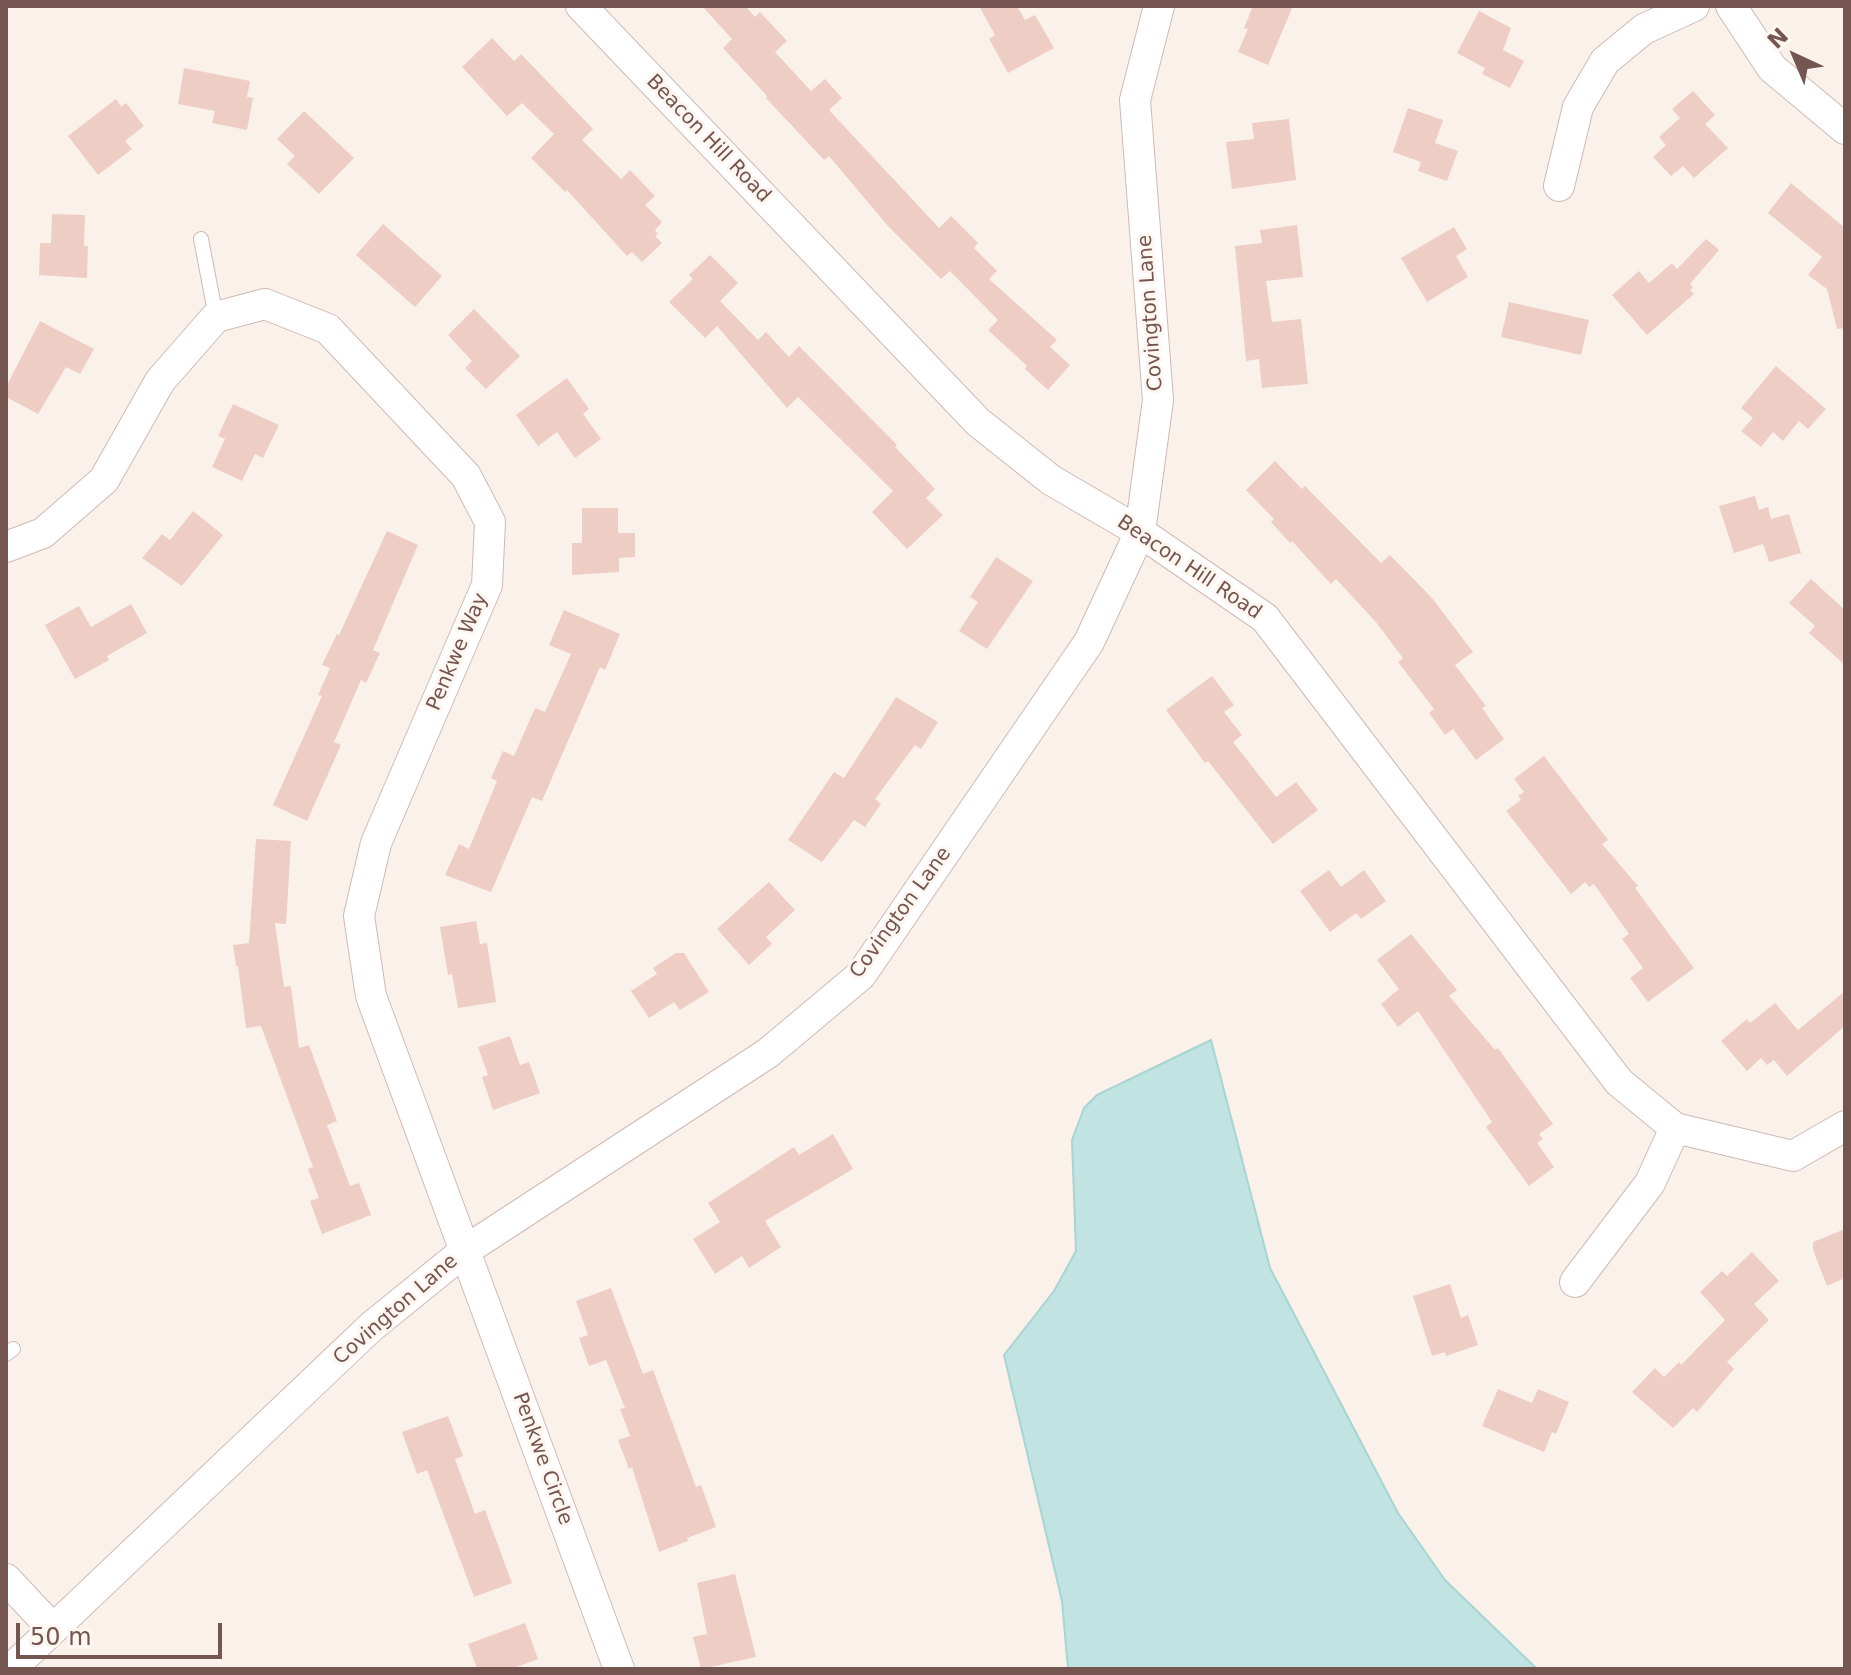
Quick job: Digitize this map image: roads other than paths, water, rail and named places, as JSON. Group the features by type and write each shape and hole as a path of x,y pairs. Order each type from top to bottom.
{"street":[{"name":"Beacon Hill Road","path":"581,6 978,422 1051,480 1140,532 1265,618 1619,1082 1675,1128 1793,1156 1845,1126"},
{"name":"Covington Lane","path":"11,1669 371,1327 466,1250 768,1053 861,975 1089,642 1140,532 1158,400 1135,100 1159,6"},
{"path":"1559,186 1578,107 1605,61 1644,29 1694,6"},
{"path":"1731,6 1772,68 1845,129"},
{"name":"Penkwe Way","path":"216,317 265,304 328,329 466,476 490,522 487,585 376,843 359,916 371,996 466,1250"},
{"path":"6,547 43,533 104,480 160,381 216,317"},
{"path":"1575,1282 1650,1183 1675,1128"},
{"name":"Penkwe Circle","path":"466,1250 619,1669"},
{"path":"6,1579 53,1629"}],"lane":[{"path":"201,239 216,317"}],"water":[{"path":"1211,1040 1270,1268 1398,1513 1445,1580 1537,1669 1068,1669 1062,1601 1004,1355 1054,1291 1076,1251 1072,1140 1084,1108 1097,1095"}]}
